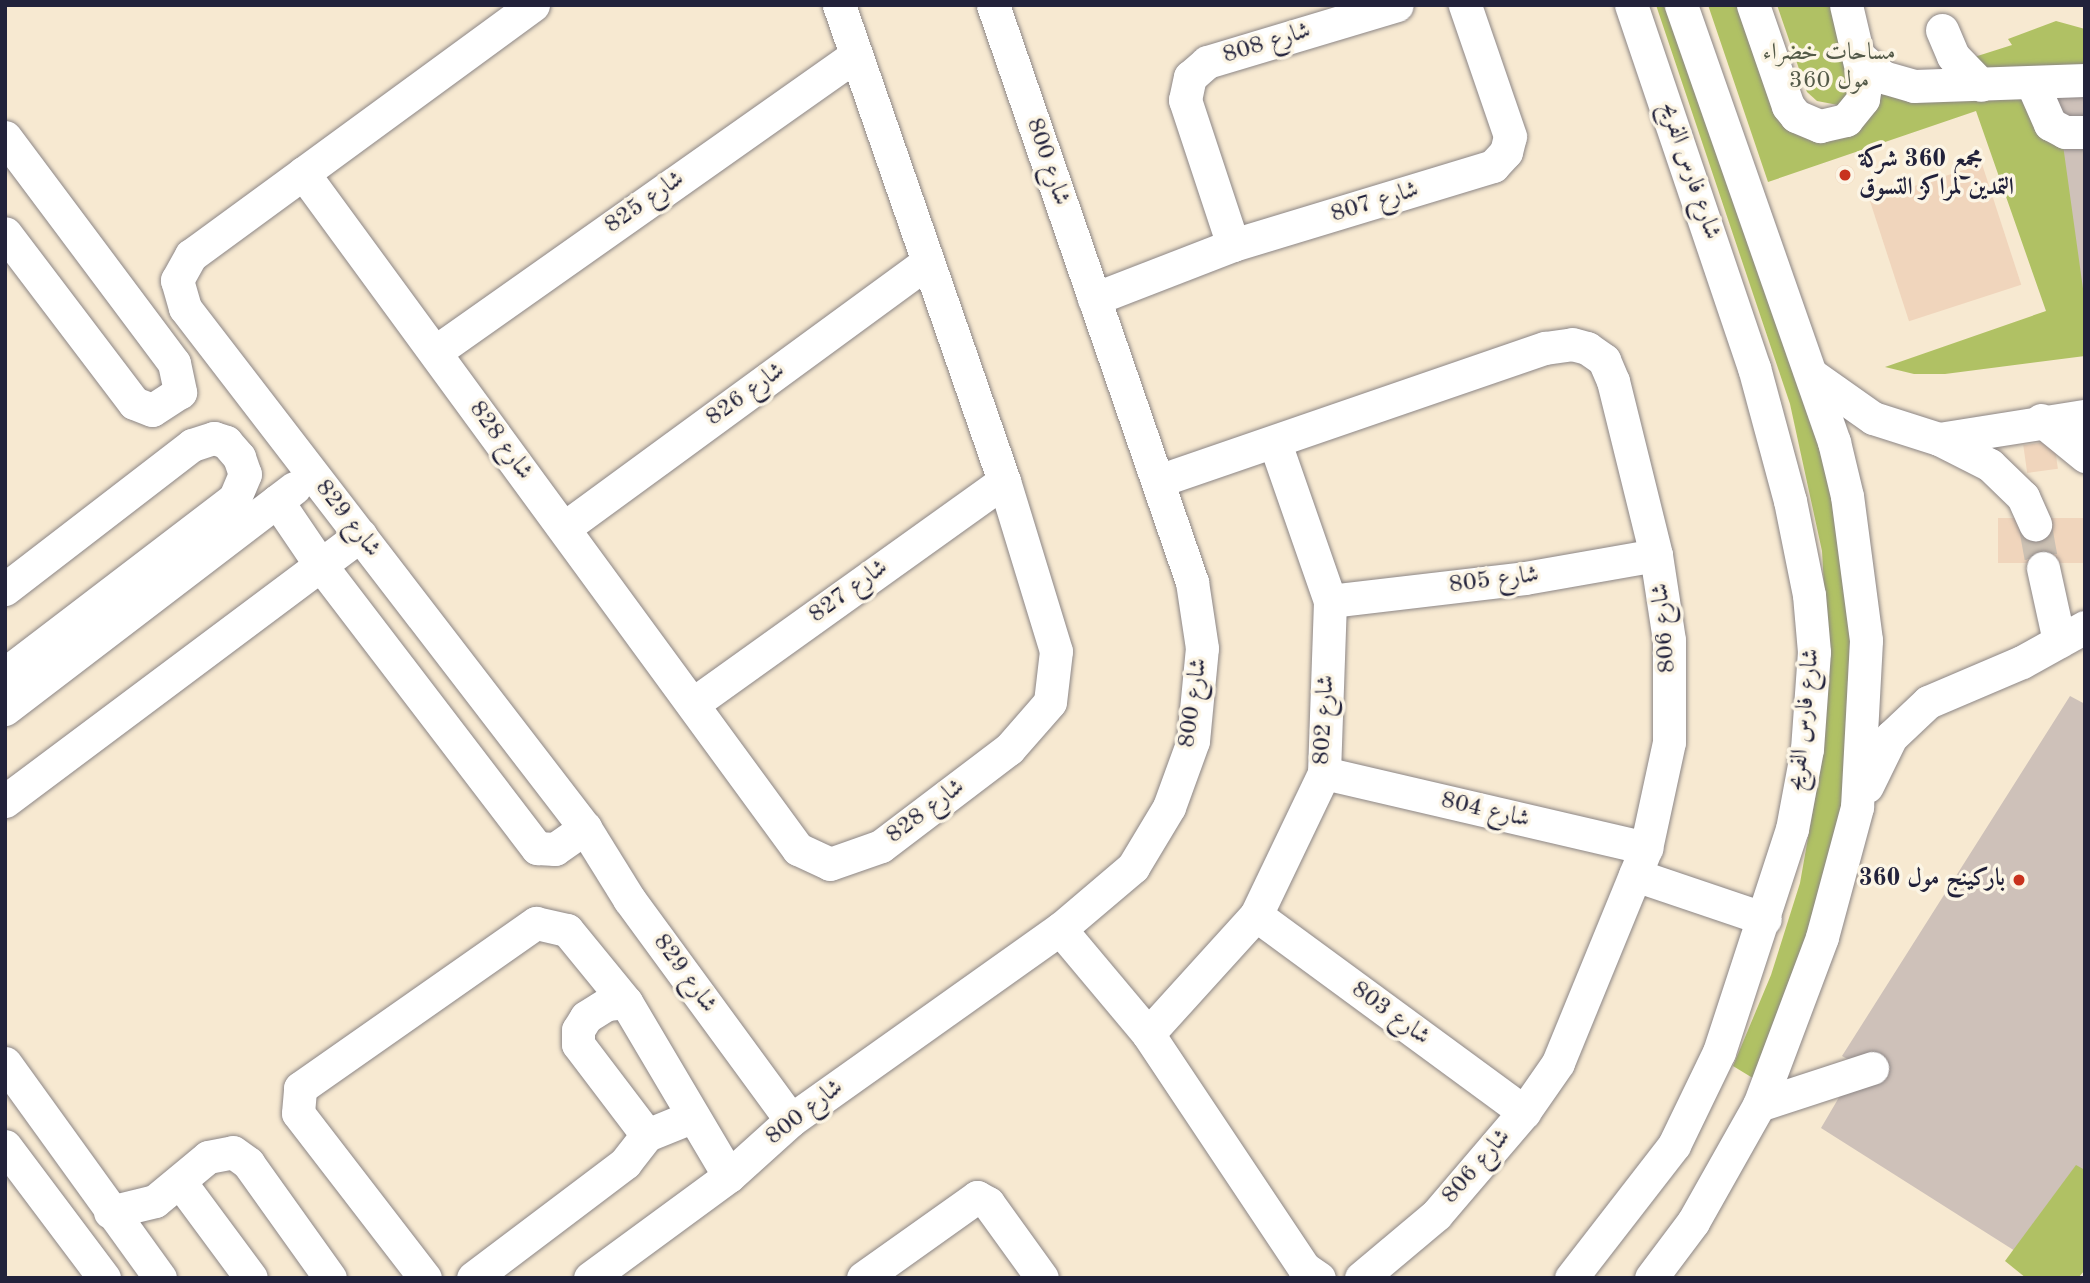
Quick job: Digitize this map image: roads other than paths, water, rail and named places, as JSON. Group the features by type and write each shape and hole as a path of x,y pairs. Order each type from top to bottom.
{"street":[{"name":"شارع 829","path":"533,5 191,255 177,280 184,308 585,828 629,899 791,1120"},
{"name":"شارع 828","path":"303,173 694,703 798,849 830,864 881,846 1009,749 1050,702 1056,651 1004,481 839,5"},
{"name":"شارع 800","path":"590,1278 729,1176 791,1120 1060,929 1133,867 1169,807 1193,741 1202,648 1192,582 993,5"},
{"name":"شارع 808","path":"1233,245 1185,100 1190,77 1207,62 1397,5"},
{"name":"شارع 807","path":"1094,299 1233,245 1481,171 1500,160 1510,136 1465,5"},
{"name":"شارع فارس الفريح","path":"1571,1278 1674,1145 1696,1105 1765,919 1791,829 1807,749 1814,652 1809,595 1790,501 1754,368 1631,5"},
{"name":"شارع فارس الفريح","path":"1651,1278 1693,1222 1759,1105 1822,937 1857,807 1866,640 1847,496 1812,375 1681,5"},
{"path":"1754,5 1788,106 1807,123 1833,125 1856,111 1865,86 1846,5"},
{"path":"1942,30 1953,55 1981,85"},
{"name":"شارع 825","path":"435,352 856,55"},
{"path":"1858,56 1898,83 1981,85 2085,80"},
{"path":"2032,83 2050,124 2065,132 2085,132"},
{"path":"5,137 174,363 180,391 152,410 134,403 5,233"},
{"name":"شارع 826","path":"564,528 927,261"},
{"name":"شارع 806","path":"1158,481 1545,348 1579,345 1604,360 1613,382 1656,555 1669,639 1669,742 1641,862 1558,1063 1524,1112 1436,1215 1361,1278"},
{"path":"1812,375 1873,418 1939,439 2001,474 2023,497 2035,524"},
{"path":"1939,439 2041,420 2085,416"},
{"path":"2041,420 2085,456"},
{"path":"5,589 192,445 214,438 226,442 239,457 245,474 243,487 235,498 5,674"},
{"name":"شارع 802","path":"1148,1034 1256,915 1324,773 1330,601 1275,443"},
{"path":"5,709 293,489 304,464"},
{"name":"شارع 827","path":"694,703 1004,481"},
{"path":"277,501 319,563 537,848 555,849 585,828"},
{"path":"5,801 319,563 360,536"},
{"name":"شارع 805","path":"1330,601 1525,578 1656,555"},
{"path":"1857,807 1882,751 1914,712 1946,692 2003,671 2072,634 2043,568"},
{"name":"شارع 804","path":"1324,773 1641,862 1765,919"},
{"name":"شارع 803","path":"1256,915 1524,1112"},
{"path":"425,1278 298,1113 300,1088 536,923 566,930 626,1002 691,1117 729,1176"},
{"path":"1060,929 1148,1034 1304,1268 1319,1278"},
{"path":"626,1002 607,1004 586,1017 578,1030 578,1044 646,1135"},
{"path":"5,1063 160,1278"},
{"path":"1759,1105 1872,1068"},
{"path":"472,1278 625,1163 646,1135 691,1117"},
{"path":"5,1146 104,1278"},
{"path":"110,1212 155,1202 216,1152 242,1156 330,1278"},
{"path":"180,1182 251,1278"},
{"path":"863,1278 977,1197 988,1203 1042,1278"}],"tunnel":[{"path":"2035,524 2043,568"}],"place":[{"name":"مجمع 360 شركة التمدين لمراكز التسوق","path":"1845,175"},
{"name":"باركينج مول 360","path":"2019,880"}],"park label":[{"name":"مساحات خضراء 360 مول","path":"1829,68"}]}
